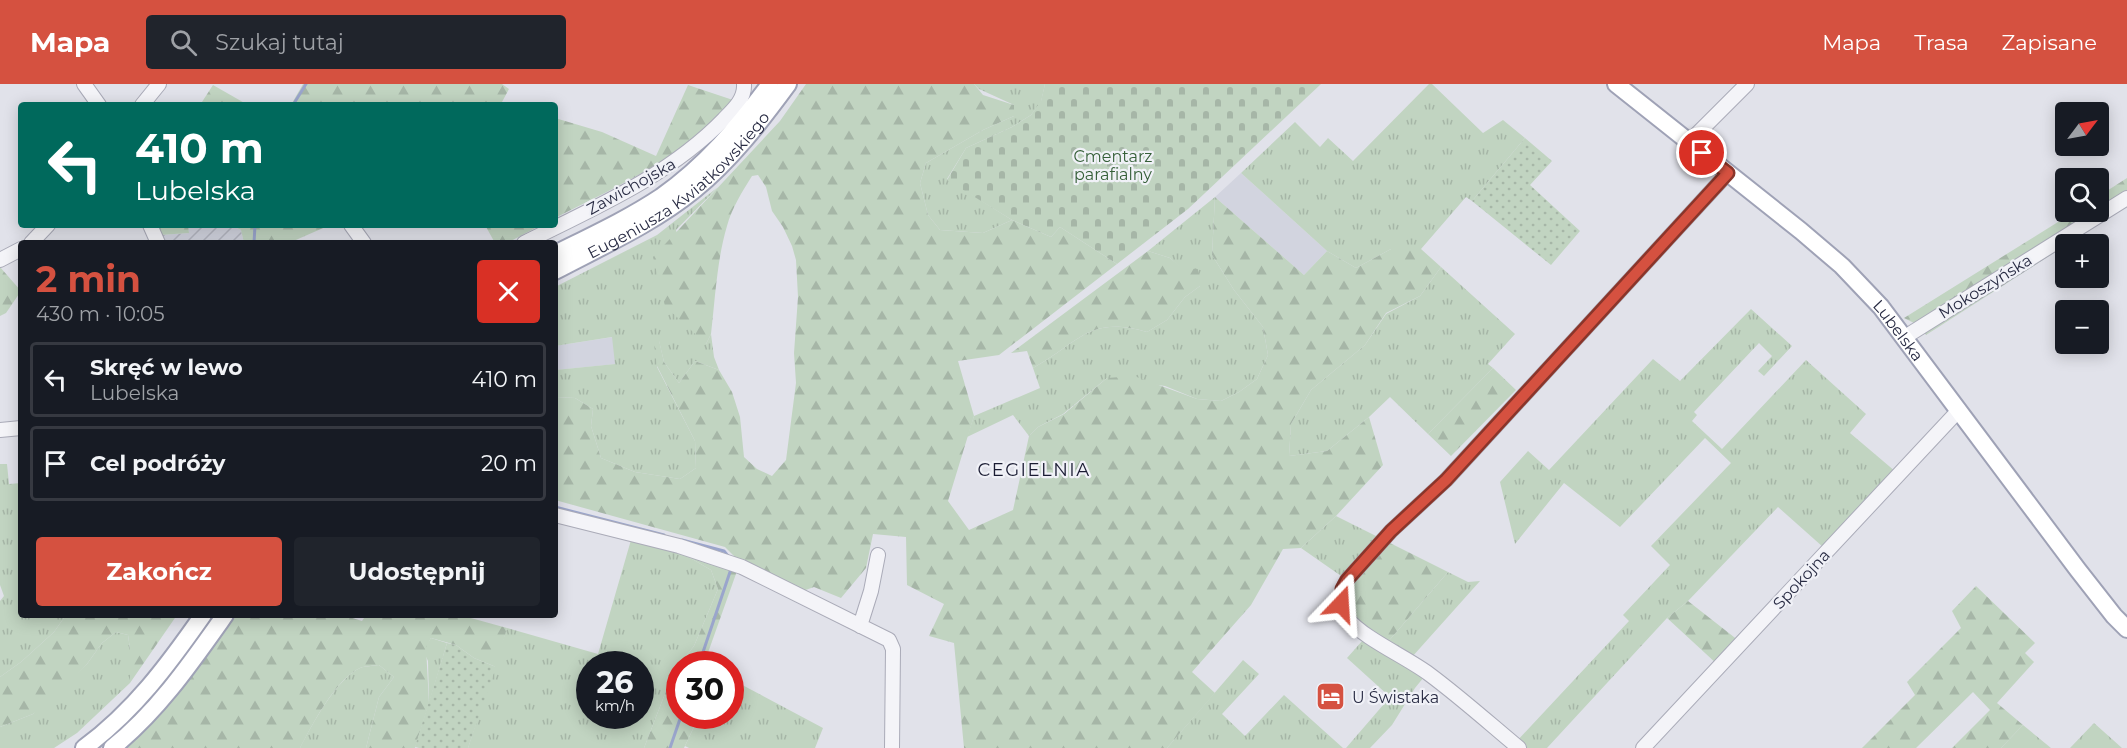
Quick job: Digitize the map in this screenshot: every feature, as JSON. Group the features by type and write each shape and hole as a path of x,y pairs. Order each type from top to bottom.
{"main road":[{"name":"Eugeniusza Kwiatkowskiego","path":"558,252 638,211 685,179 728,137 770,84"},
{"name":"Eugeniusza Kwiatkowskiego","path":"558,269 643,225 692,192 736,150 788,84"},
{"name":"Lubelska","path":"1616,84 1842,266 1881,307 2078,570 2127,629"},
{"path":"84,748 135,704 201,618"},
{"path":"112,748 157,706 224,618"}],"street":[{"path":"84,84 97,102"},
{"path":"144,102 159,84"},
{"name":"Zawichojska","path":"558,226 663,171 685,155 732,111 742,97 744,84"},
{"path":"1689,142 1747,84"},
{"path":"1519,748 1428,673 1353,624 1343,612 1342,589 1347,580 1391,531 1446,480 1728,173"},
{"name":"Mokoszyńska","path":"1905,337 2127,198"},
{"path":"34,240 45,228"},
{"name":"Zawichojska","path":"530,240 553,228"},
{"path":"0,260 18,251"},
{"name":"Spokojna","path":"1643,748 1959,410"},
{"path":"0,430 18,428"},
{"path":"558,515 680,546 742,567 890,640 892,645 892,748"},
{"path":"860,626 871,591 878,555"},
{"path":"181,646 195,618"}],"shaded area":[{"path":"1241,173 1327,251 1304,275 1215,197"},
{"path":"188,228 237,228 241,230 243,240 161,240 160,235 189,233"},
{"path":"613,337 616,364 558,370 558,346"}],"green space":[{"path":"303,84 502,84 509,89 502,102 293,102"},
{"path":"806,84 974,84 983,95 1014,105 1014,116 983,130 926,163 920,183 928,215 940,230 983,233 1012,220 1051,237 1060,227 1117,264 999,355 958,361 974,416 948,501 969,530 1013,510 1029,436 1038,427 1064,414 1107,378 1134,376 1197,399 1221,401 1257,379 1268,355 1263,327 1234,290 1212,255 1215,197 1304,275 1327,251 1356,268 1391,249 1421,249 1441,267 1420,296 1386,313 1365,345 1311,390 1291,424 1289,456 1327,451 1369,417 1383,465 1336,516 1301,548 1283,549 1251,605 1192,672 1215,693 1167,748 964,748 954,643 929,636 944,604 907,585 906,537 873,534 866,568 841,598 814,587 800,592 738,560 725,547 558,501 558,397 575,398 593,409 591,426 601,458 635,472 680,479 696,468 695,441 657,366 654,344 659,340 664,362 679,383 695,361 719,370 732,392 740,417 744,457 757,469 772,476 786,460 796,383 794,353 798,297 796,260 783,227 772,211 766,187 758,175 752,176 734,206 727,226 719,266 711,334 706,344 665,306 653,257 780,121"},
{"path":"974,84 1045,84 1041,102 1031,115 1012,127 966,148 947,179 1012,220 983,233 940,230 928,215 920,183 926,163 983,130 1014,116 1014,105 979,89"},
{"name":"Cmentarz parafialny","path":"1045,84 1321,84 1188,209 1117,264 1060,227 1051,237 1012,220 947,180 966,148 1012,127 1031,115 1041,101"},
{"path":"1429,84 1432,84 1483,133 1503,120 1525,138 1472,201 1466,197 1421,249 1391,249 1356,268 1327,251 1241,173 1295,122 1320,147 1328,138 1353,161"},
{"path":"213,85 243,102 202,102"},
{"path":"688,85 733,100 695,138 673,154 558,216 558,119 602,132 656,156"},
{"path":"1525,138 1552,161 1530,185 1580,231 1551,265 1472,201"},
{"path":"2127,178 2127,206 2109,218 2109,190"},
{"path":"718,187 676,230 706,344 711,334 714,357 719,370 695,361 679,383 664,362 659,341 657,367 695,441 696,468 680,479 635,472 601,458 591,426 593,409 575,398 558,397 558,370 615,364 612,337 558,346 558,285 657,235"},
{"path":"1215,197 1212,255 1234,290 1263,327 1268,355 1257,379 1221,401 1197,399 1165,386 1107,378 1063,414 1038,427 1029,436 1013,415 967,437 974,416 1040,388 1033,368 1085,334 1111,327 1147,332 1167,320 1185,297 1200,286 1170,258 1148,251"},
{"path":"2058,222 2102,222 2083,234 2055,234 2055,252 1926,335 1922,327 1904,318"},
{"path":"156,228 188,228 189,233 160,235"},
{"path":"237,228 323,228 296,240 243,240 241,230"},
{"path":"487,228 535,228 513,240 493,240"},
{"path":"1148,251 1170,258 1182,268 1198,269 1200,286 1185,297 1167,320 1147,332 1111,327 1097,329 1085,334 1033,368 1027,351 1011,353"},
{"path":"0,267 18,288 18,295 6,313 0,316"},
{"path":"1441,267 1515,334 1488,364 1493,368 1428,434 1390,397 1327,451 1289,456 1291,424 1311,390 1365,345 1386,314 1420,296"},
{"path":"1751,309 1792,346 1764,376 1758,371 1772,356 1759,343 1694,412 1697,415 1692,421 1722,449 1806,360 1866,414 1850,433 1896,472 1823,547 1778,507 1688,601 1667,618 1547,748 1524,748 1516,742 1629,621 1623,615 1670,565 1651,546 1731,463 1705,438 1620,527 1564,483 1515,544 1500,482 1528,451 1549,470 1653,359 1680,381"},
{"path":"1493,368 1516,390 1451,456 1428,434"},
{"path":"0,464 7,464 9,484 18,483 18,618 64,618 54,632 21,662 0,677 0,601 4,596 0,585"},
{"path":"1336,516 1380,538 1344,578 1301,548"},
{"path":"631,540 680,552 711,570 718,589 690,651 666,651 666,691 654,722 654,651 599,651"},
{"path":"1388,542 1448,572 1387,643 1346,608 1348,591"},
{"path":"680,552 737,571 709,651 690,651 718,589 711,570"},
{"path":"1448,572 1468,582 1480,581 1412,657 1387,643"},
{"path":"1976,586 2035,643 2025,653 2034,662 1997,703 2023,725 2001,748 1952,748 1990,710 1973,692 1916,748 1862,748 1915,695 1907,682 1961,628 1952,611"},
{"path":"1688,601 1739,641 1718,665 1667,618"},
{"path":"64,618 175,618 130,683 128,635 116,632 102,643 87,664 49,703 33,714 0,727 0,677 21,662 54,632"},
{"path":"235,618 352,618 362,621 364,618 471,618 507,628 496,667 474,658 456,645 431,638 426,647 429,703 415,748 366,748 379,697 394,677 379,665 360,668 342,682 325,704 300,748 124,748 221,631"},
{"path":"507,628 588,651 576,651 576,729 651,729 644,748 468,748"},
{"path":"116,632 128,635 130,683 77,733 54,748 0,748 0,727 33,714 87,664 102,643"},
{"path":"431,638 447,643 429,703 428,661 423,650"},
{"path":"1363,640 1424,677 1392,725 1370,748 1346,748 1390,697 1347,658"},
{"path":"447,643 456,645 474,658 496,667 468,748 415,747"},
{"path":"1243,660 1259,674 1222,714 1245,736 1284,695 1343,748 1167,748"},
{"path":"379,665 394,677 379,697 366,748 300,748 342,682 360,668"},
{"path":"744,686 823,728 815,748 689,748 685,746 693,729 744,729"},
{"path":"666,691 666,729 693,729 684,748 644,748 651,729 654,729 654,722"},
{"path":"2094,723 2122,748 2070,748"},
{"path":"2023,725 2051,748 2001,748"}],"waterway":[{"path":"295,102 306,84"},
{"path":"254,240 255,228"},
{"path":"558,508 664,535"},
{"path":"682,540 724,551 728,556"},
{"path":"703,651 731,569"},
{"path":"670,748 677,729"}],"place":[{"name":"U Świstaka","path":"1331,697"}],"district":[{"name":"CEGIELNIA","path":"1034,470"}],"route":[{"path":"1341,604 1342,589 1347,580 1391,531 1446,480 1728,173 1702,153"}]}
